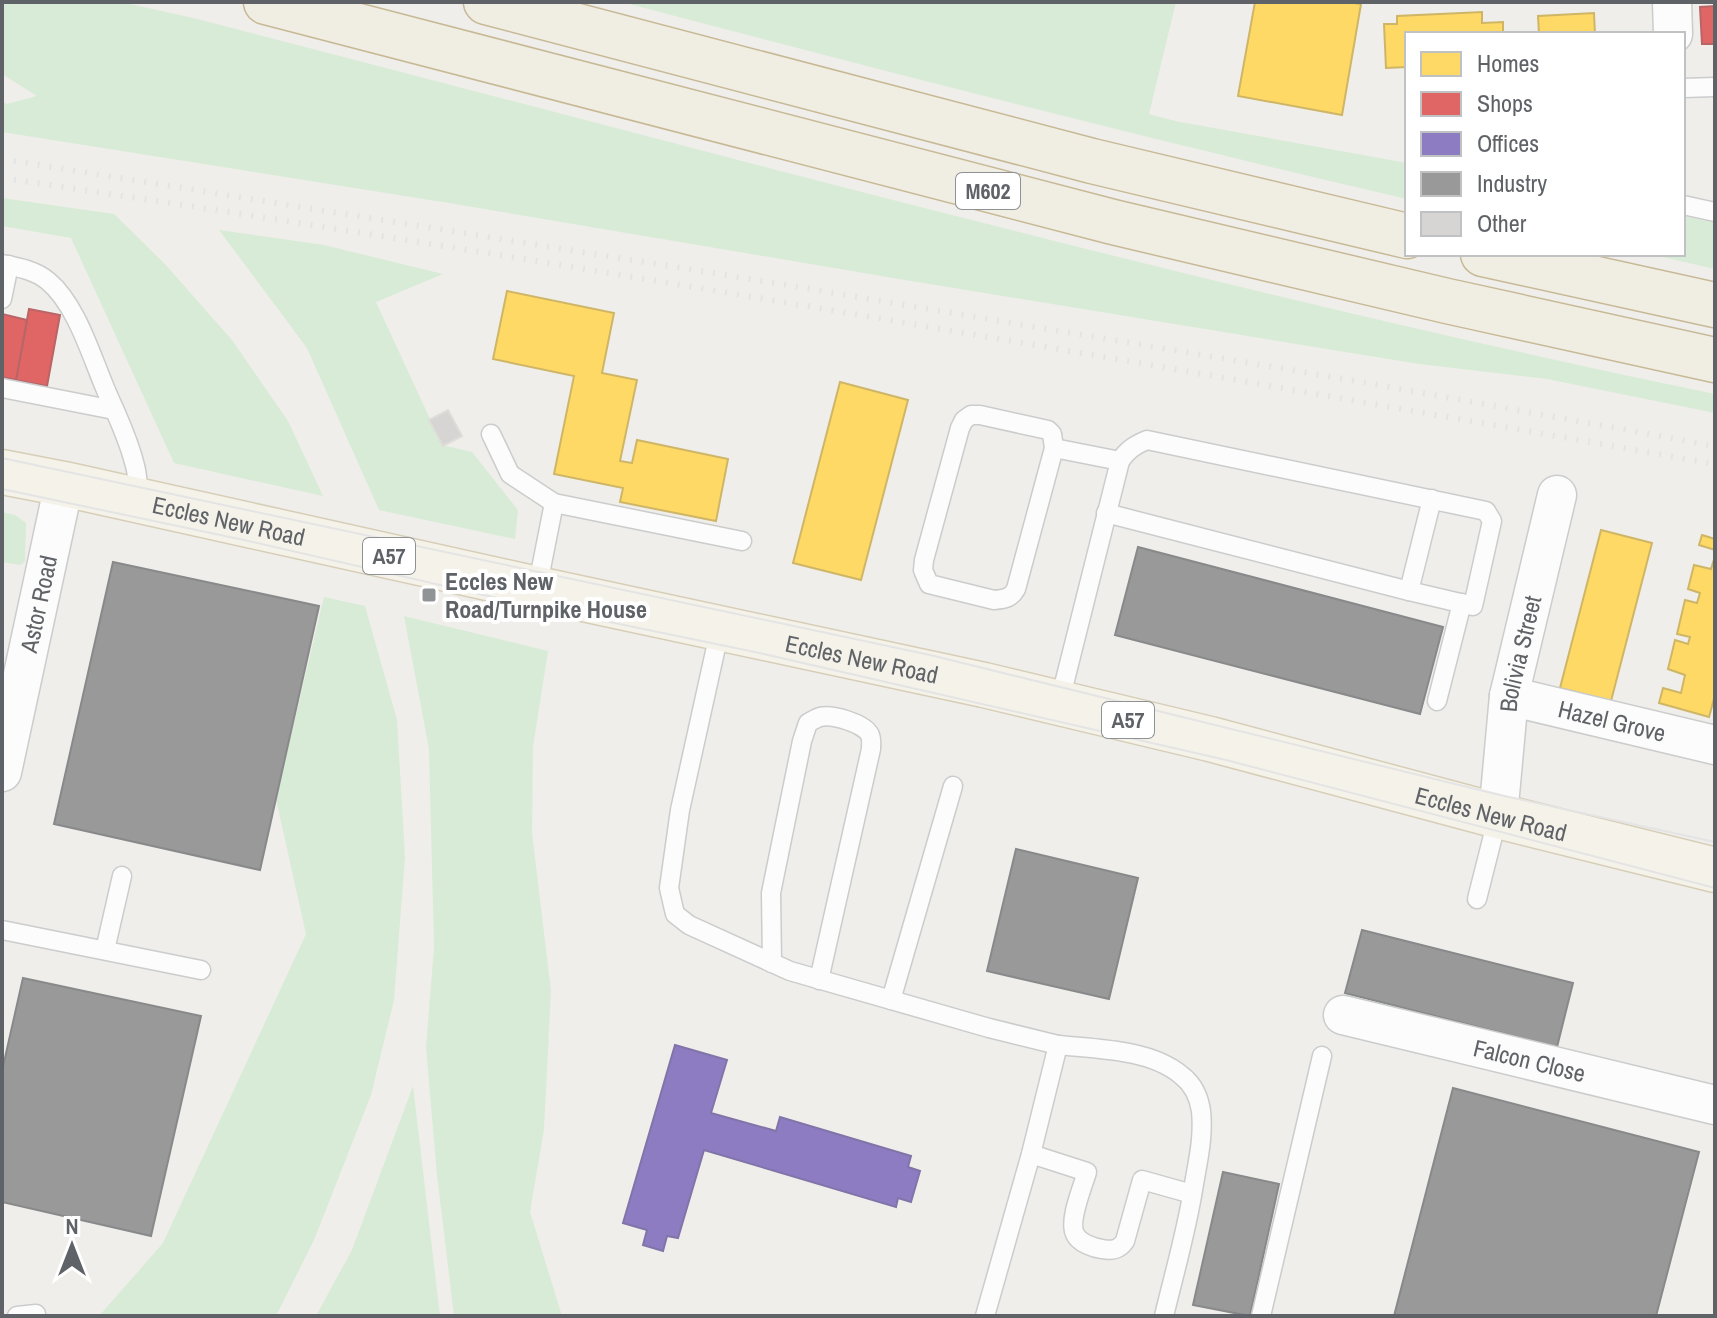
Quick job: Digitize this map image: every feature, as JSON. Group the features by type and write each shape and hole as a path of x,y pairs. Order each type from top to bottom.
{"highway":[{"name":"M602","path":"266,2 1113,222 1715,360"},
{"name":"M602","path":"486,2 1092,161 1405,236"},
{"path":"1492,256 1715,305"}],"main road":[{"name":"Eccles New Road","path":"2,472 984,685 1210,739 1715,870"}],"street":[{"path":"1672,2 1673,32"},
{"name":"Astor Road","path":"2,772 64,484"},
{"name":"Bolivia Street","path":"1498,816 1509,696 1557,495"},
{"name":"Hazel Grove","path":"1509,696 1715,745"},
{"name":"Falcon Close","path":"1343,1015 1715,1105"}],"lane":[{"path":"1685,88 1715,87"},
{"path":"1685,205 1715,212"},
{"path":"2,299 5,264 45,279 61,293 123,424 136,466 139,500"},
{"path":"2,388 114,410"},
{"path":"971,415 980,415 1048,430 1052,434 1054,448 1012,596 994,600 929,584 923,570 924,560 964,420 971,415"},
{"path":"491,434 510,474 554,503 742,541"},
{"path":"1059,704 1106,513 1120,461 1126,452 1147,440 1486,511 1492,521 1473,606 1106,513"},
{"path":"1054,448 1120,461"},
{"path":"1409,591 1432,499"},
{"path":"537,589 554,503"},
{"path":"1437,701 1462,603"},
{"path":"720,629 680,810 669,888 675,914 689,925 790,971 1058,1045 1127,1052 1162,1063 1183,1075 1196,1092 1201,1113 1201,1149 1164,1316"},
{"path":"772,963 771,893 802,741 808,723 820,717 849,721 861,726 870,735 871,749 819,980"},
{"path":"891,1000 953,786"},
{"path":"1477,899 1498,816"},
{"path":"105,950 122,876"},
{"path":"2,930 201,970"},
{"path":"985,1316 1058,1045"},
{"path":"1261,1316 1322,1056"},
{"path":"1031,1154 1087,1172 1073,1219 1074,1234 1081,1241 1104,1249 1121,1247 1125,1241 1142,1180 1192,1194"}],"green space":[{"path":"2,2 121,2 193,18 1142,263 1523,353 1715,394 1715,413 1547,379 1419,364 2,132 2,102 7,104 37,96 2,74"},
{"path":"622,2 1176,2 1149,114 1405,163 1405,199 1014,104"},
{"path":"2,198 114,214 165,264 232,340 288,421 323,496 174,463 71,238 2,226"},
{"path":"1685,216 1715,223 1715,269 1658,256 1685,256"},
{"path":"219,230 324,245 443,274 376,302 442,445 472,452 518,510 515,539 379,510 307,348"},
{"path":"2,512 15,515 26,523 25,561 21,565 2,562"},
{"path":"324,597 365,606 397,720 405,857 394,1000 371,1095 314,1240 276,1316 99,1316 163,1243 306,934 276,799"},
{"path":"404,616 548,651 533,747 532,833 551,991 544,1129 530,1212 562,1316 454,1316 426,1047 434,948 429,749"},
{"path":"413,1086 440,1316 316,1316 352,1250"}],"building: Homes":[{"path":"1255,2 1361,4 1342,115 1238,96"},
{"path":"1482,12 1482,23 1503,22 1503,32 1405,32 1405,67 1386,68 1384,24 1397,24 1397,16"},
{"path":"1594,13 1595,32 1539,32 1538,16"},
{"path":"507,291 614,313 602,373 637,380 620,461 632,463 637,440 728,459 716,521 620,502 623,488 554,474 574,376 493,359"},
{"path":"840,382 908,400 861,580 793,563"},
{"path":"1601,530 1652,543 1611,701 1560,688"},
{"path":"1702,535 1715,539 1715,550 1699,545"},
{"path":"1715,556 1715,695 1709,717 1659,703 1663,688 1681,693 1685,675 1668,669 1675,640 1688,644 1690,637 1677,634 1685,600 1697,603 1700,593 1688,589 1694,565 1711,569"}],"building: Shops":[{"path":"1715,6 1715,44 1702,44 1700,7"},
{"path":"29,309 60,315 47,386 16,380"},
{"path":"2,314 27,320 16,380 2,377"}],"building: Offices":[{"path":"675,1045 727,1060 711,1113 776,1131 780,1117 911,1156 908,1167 920,1171 911,1202 898,1198 896,1207 704,1150 678,1238 667,1236 663,1251 643,1245 647,1230 623,1223"}],"building: Industry":[{"path":"1138,547 1443,627 1420,714 1115,635"},
{"path":"113,562 319,606 260,870 54,824"},
{"path":"1016,849 1138,878 1109,999 987,971"},
{"path":"1362,930 1573,983 1557,1047 1345,993"},
{"path":"23,978 201,1016 151,1236 2,1202 2,1071"},
{"path":"1453,1088 1699,1152 1656,1316 1394,1316"},
{"path":"1223,1172 1279,1184 1250,1316 1193,1305"}],"building: Other":[{"path":"448,410 462,436 443,446 429,420"}],"tram line":[{"path":"2,458 930,655 1500,795 1715,842"},
{"path":"2,489 755,652 1226,760 1715,888"}],"railway":[{"path":"2,159 775,283 1345,379 1715,446"},
{"path":"2,178 646,279 1715,464"}],"place":[{"name":"Eccles New Road/Turnpike House","path":"429,595"}]}
